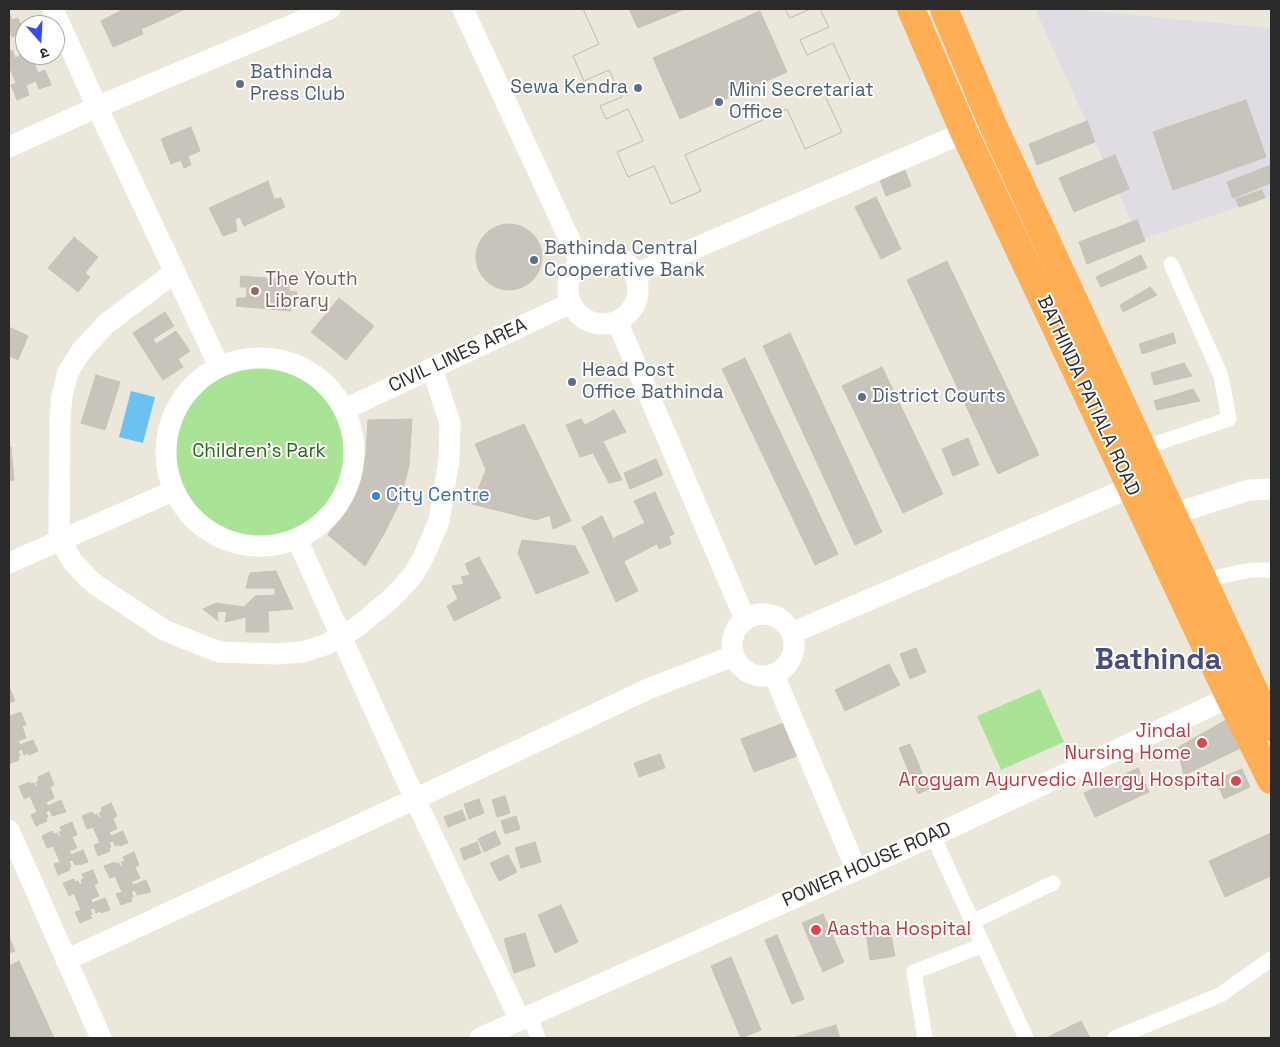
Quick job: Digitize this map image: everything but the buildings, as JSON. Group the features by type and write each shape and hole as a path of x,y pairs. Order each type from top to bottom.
{"highway":[{"name":"BATHINDA PATIALA ROAD","path":"911,9 964,132 1131,487 1252,691 1271,780"},
{"path":"944,9 991,121 1204,580 1252,691 1271,727"}],"street":[{"path":"53,9 219,366"},
{"path":"9,147 97,107 330,9"},
{"path":"463,9 580,262"},
{"path":"635,274 991,121"},
{"path":"599,254 610,254 625,262 635,274 638,285 637,296 633,306 626,315 617,321 606,324 590,321 577,312 571,303 568,281 572,271 580,262 599,254"},
{"path":"1143,448 1229,419 1221,376 1171,264"},
{"path":"175,272 106,324 82,350 68,372 62,396 60,425 58,478 59,532 60,540 73,562 96,585 164,630 206,647 220,652 276,654 302,652 325,645 357,627 405,585 424,558 439,521 449,460 450,432 447,413 432,368"},
{"name":"CIVIL LINES AREA","path":"344,409 571,303"},
{"path":"617,321 745,619"},
{"path":"247,358 277,358 304,368 328,385 344,409 354,438 353,469 343,498 323,522 297,539 269,546 239,544 212,534 189,516 173,491 165,463 166,433 176,406 195,383 219,366 247,358"},
{"path":"792,632 1131,487"},
{"path":"1173,514 1250,490 1271,489"},
{"path":"9,563 173,491"},
{"path":"297,539 416,799 525,1018 538,1038"},
{"path":"1204,580 1251,570 1271,570"},
{"path":"767,614 784,621 792,632 794,651 788,665 774,675 757,676 741,668 733,656 732,640 737,627 745,619 767,614"},
{"path":"66,960 416,799 648,689 733,656"},
{"path":"774,675 856,869"},
{"name":"POWER HOUSE ROAD","path":"480,1038 1252,691"},
{"path":"9,830 101,1038"},
{"path":"933,836 1026,1038"},
{"path":"972,922 1054,883"},
{"path":"924,1038 914,972 983,945"},
{"path":"1115,1038 1220,995 1271,959"}],"shaded area":[{"path":"1035,9 1068,9 1271,28 1271,196 1140,240"}],"green space":[{"name":"Children's Park","path":"259,367 284,371 299,377 319,392 334,412 340,427 344,452 340,477 334,492 319,512 299,527 284,533 259,537 234,533 219,527 199,512 184,492 178,477 174,452 178,427 184,412 199,392 219,377 234,371"},
{"path":"1040,689 1064,742 1001,770 977,716"}],"water":[{"path":"131,391 155,397 143,443 119,437"}],"place":[{"name":"Bathinda Press Club","path":"240,84"},
{"name":"Sewa Kendra","path":"638,88"},
{"name":"Mini Secretariat Office","path":"719,102"},
{"name":"Bathinda Central Cooperative Bank","path":"534,260"},
{"name":"The Youth Library","path":"255,291"},
{"name":"Head Post Office Bathinda","path":"572,382"},
{"name":"District Courts","path":"862,397"},
{"name":"City Centre","path":"376,496"},
{"name":"Jindal Nursing Home","path":"1202,743"},
{"name":"Arogyam Ayurvedic Allergy Hospital","path":"1236,781"},
{"name":"Aastha Hospital","path":"816,930"}],"district":[{"name":"Bathinda","path":"1158,661"}]}
